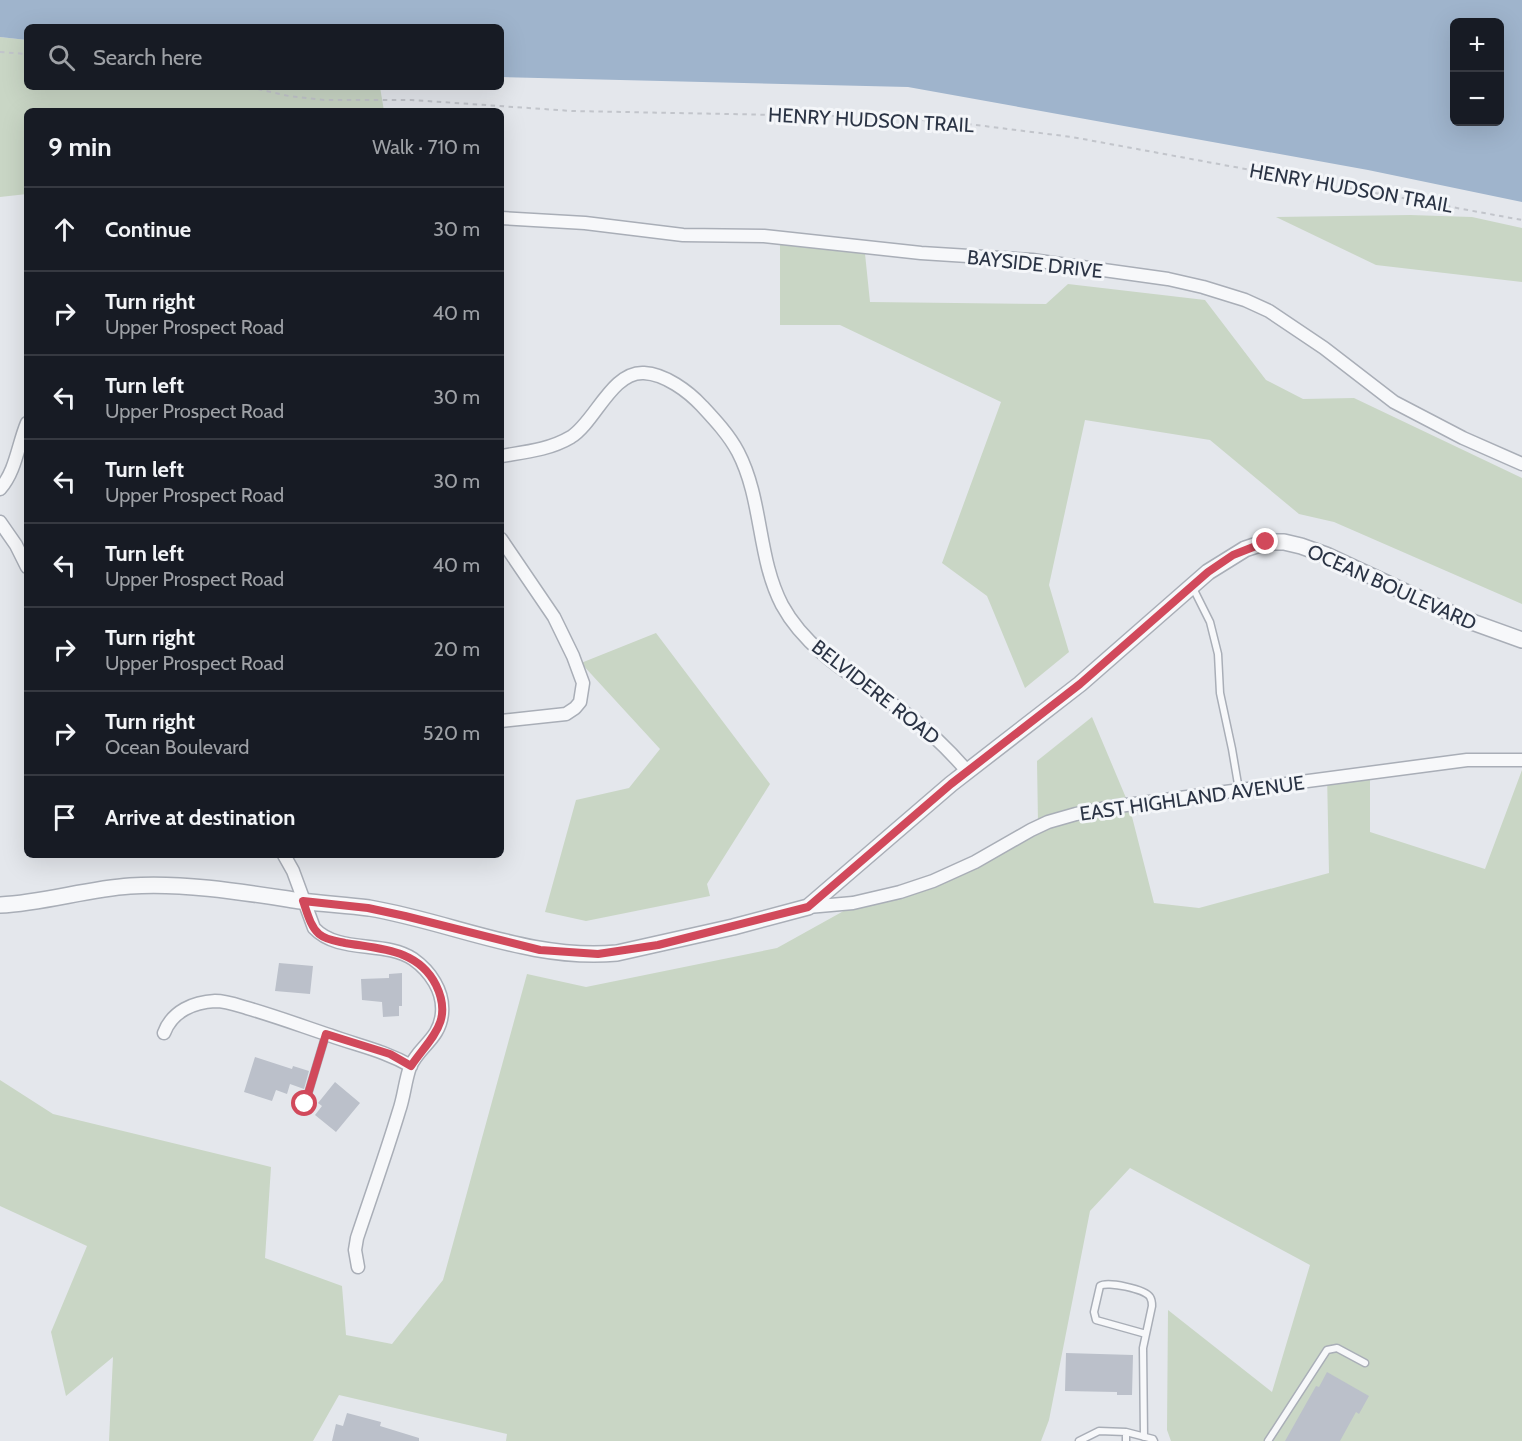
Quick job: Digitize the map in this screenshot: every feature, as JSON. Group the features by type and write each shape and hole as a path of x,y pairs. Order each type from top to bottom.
{"street":[{"name":"BAYSIDE DRIVE","path":"504,218 585,223 683,235 764,236 921,253 1032,260 1168,279 1203,287 1245,300 1269,311 1324,348 1394,402 1462,438 1522,464"},
{"name":"BELVIDERE ROAD","path":"504,456 545,449 572,436 586,424 611,390 629,376 637,373 650,374 678,386 698,401 714,418 739,452 753,493 770,574 792,621 823,654 910,716 951,752 967,771"},
{"path":"0,489 13,466 24,432"},
{"path":"0,522 24,561"},
{"name":"OCEAN BOULEVARD","path":"0,905 38,902 89,890 132,886 212,890 368,908 540,950 598,954 669,942 808,907 967,771 1080,684 1208,572 1245,549 1266,542 1284,542 1326,555 1461,618 1522,640"},
{"path":"504,543 554,617 583,683 580,702 566,714 504,721"},
{"name":"EAST HIGHLAND AVENUE","path":"808,907 853,903 911,889 975,862 1031,830 1076,814 1467,760 1522,760"},
{"path":"286,858 293,871 314,928 320,935 331,940 400,953 412,958 430,975 440,994 442,1014 434,1039 411,1066 400,1108 357,1238 355,1250 358,1267"},
{"path":"164,1033 168,1022 184,1008 222,1001 280,1017 390,1054 411,1066"}],"lane":[{"path":"1192,586 1210,622 1218,654 1220,693 1239,791"},
{"path":"305,1104 326,1034"},
{"path":"1144,1437 1143,1348 1146,1334 1152,1306 1150,1296 1108,1283 1100,1286 1094,1312 1096,1320 1146,1334"},
{"path":"1268,1441 1327,1350 1337,1348 1365,1363"},
{"path":"1079,1441 1099,1431 1126,1432 1154,1441"},
{"path":"1126,1432 1126,1441"}],"path":[{"path":"0,52 24,54"},
{"name":"HENRY HUDSON TRAIL","path":"262,90 324,100 412,100 573,111 883,117 960,123 1072,137 1522,220"}],"green space":[{"path":"0,37 24,40 24,90 380,90 384,108 24,108 24,194 0,197"},
{"path":"1410,215 1472,217 1522,228 1522,282 1376,265 1276,217"},
{"path":"780,239 864,244 870,302 1046,304 1068,284 1205,300 1266,380 1303,399 1354,398 1522,478 1522,604 1334,522 1299,514 1210,440 1085,420 1049,585 1069,652 1025,688 987,596 942,563 1001,402 840,325 780,325"},
{"path":"656,633 770,784 707,884 710,896 586,921 545,912 576,800 629,788 660,749 581,663"},
{"path":"1092,717 1129,805 1154,903 1199,908 1329,873 1327,773 1370,766 1370,832 1485,869 1522,770 1522,1441 1171,1441 1167,1430 1168,1310 1272,1392 1310,1265 1130,1168 1090,1211 1049,1420 1041,1441 506,1441 507,1434 339,1395 313,1441 109,1441 113,1357 66,1396 51,1332 87,1246 0,1206 0,1080 53,1114 271,1167 265,1258 342,1286 346,1335 392,1344 443,1280 527,974 586,987 777,948 867,898 929,885 1038,823 1037,761"}],"water":[{"path":"0,0 1522,0 1522,202 1368,170 908,87 504,77 504,24 24,24 24,40 0,37"}],"building":[{"path":"279,963 313,966 310,994 275,991"},
{"path":"402,973 402,1006 399,1006 399,1016 383,1017 382,1002 362,1000 361,979 389,978 389,974"},
{"path":"255,1057 292,1069 293,1066 309,1071 304,1089 290,1084 287,1094 276,1090 272,1101 244,1092"},
{"path":"335,1082 360,1103 336,1132 315,1115 322,1106 318,1103"},
{"path":"1066,1353 1133,1355 1132,1395 1117,1395 1117,1392 1065,1391"},
{"path":"1327,1372 1369,1396 1359,1414 1356,1412 1340,1441 1285,1441 1316,1386 1319,1387"},
{"path":"347,1413 381,1422 380,1426 419,1438 419,1441 332,1441 336,1424 343,1426"}],"route":[{"path":"305,1104 326,1034 390,1054 411,1066 422,1050 434,1039 439,1028 442,1002 430,975 412,958 400,953 331,940 320,935 314,928 303,901 368,908 540,950 568,954 617,953 658,945 808,907 951,784 1080,684 1208,572 1233,555 1266,542"}]}
